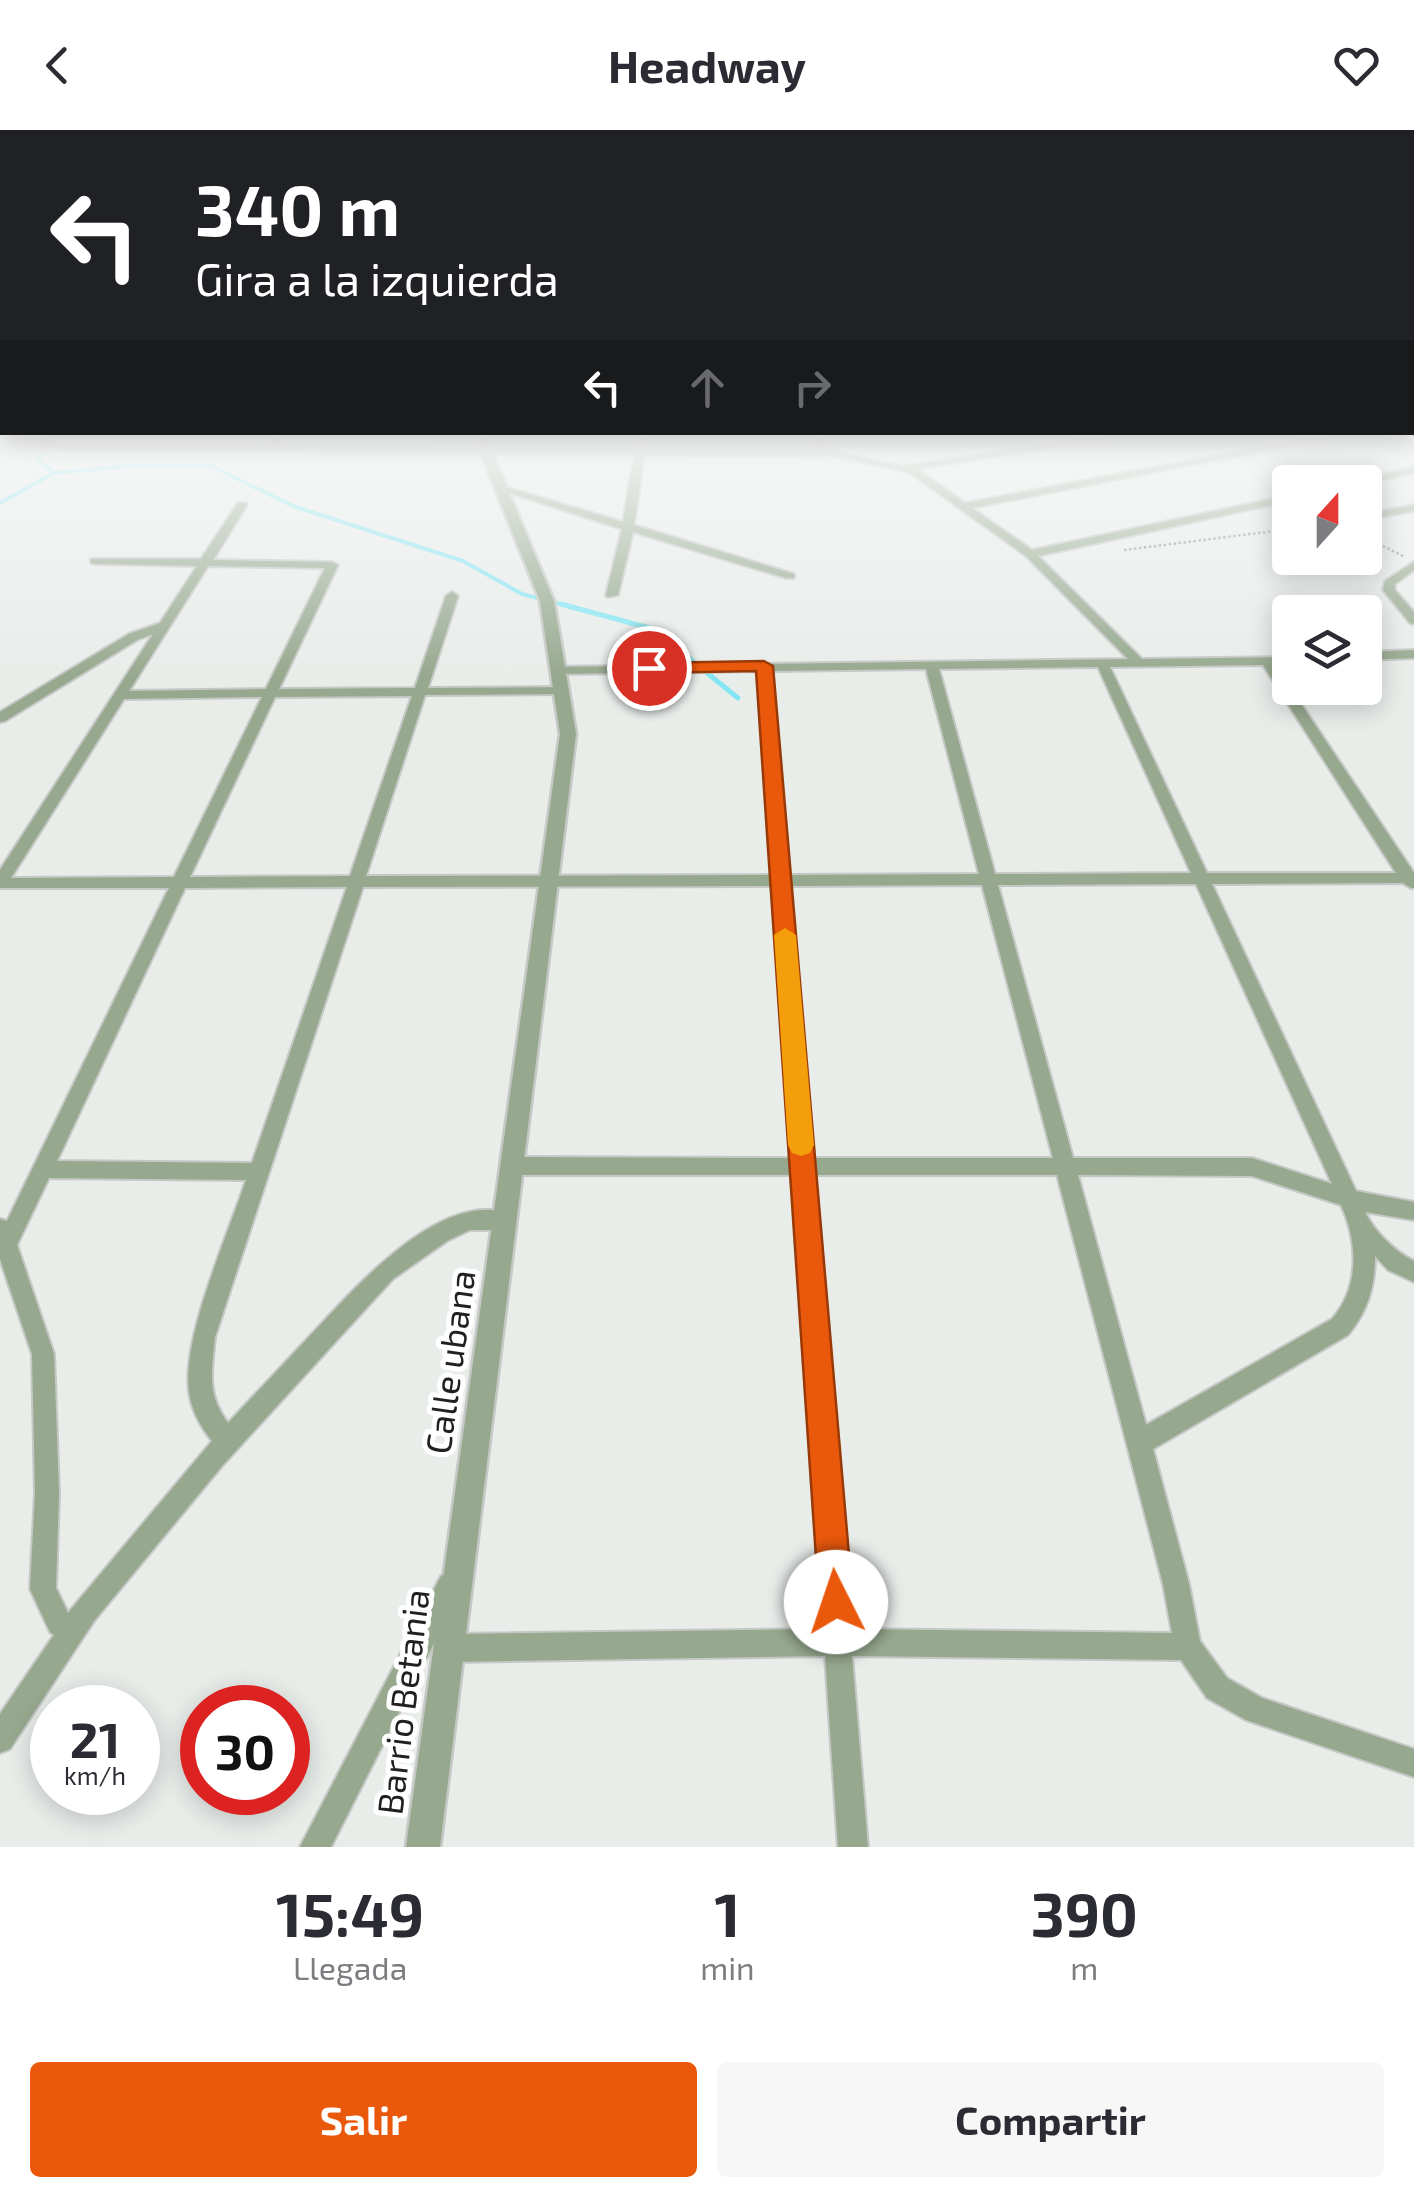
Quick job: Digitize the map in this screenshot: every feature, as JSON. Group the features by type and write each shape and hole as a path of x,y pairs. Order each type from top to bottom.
{"street":[{"path":"0,883 234,517"},
{"name":"Calle ubana","path":"459,1567 568,734 547,602 513,517"},
{"path":"604,517 790,576"},
{"path":"612,594 630,517"},
{"path":"977,517 1030,554 1141,664"},
{"path":"1030,554 1201,517"},
{"path":"73,1630 59,1623 43,1589 43,1354 4,1234 42,1169 332,565 95,561"},
{"path":"1414,563 1389,583 1389,590 1414,620"},
{"path":"227,1441 206,1416 199,1395 204,1338 452,596"},
{"path":"0,718 133,637 166,625"},
{"path":"1382,655 1414,654"},
{"path":"1268,662 1412,881"},
{"path":"558,670 1272,662"},
{"path":"931,665 1140,1443 1188,1647 1217,1688 1256,1710 1414,1763"},
{"path":"1103,665 1363,1229 1396,1263 1414,1272"},
{"path":"764,666 853,1847"},
{"path":"121,694 562,690"},
{"path":"0,883 1202,878 1412,881"},
{"path":"513,1166 1252,1166 1289,1176 1350,1201 1414,1212"},
{"path":"42,1169 260,1172"},
{"path":"0,1738 73,1630 227,1441 385,1272 440,1234 468,1221 506,1220"},
{"path":"1140,1443 1348,1319 1364,1289 1363,1229"},
{"path":"315,1847 459,1567"},
{"name":"Barrio Betania","path":"423,1847 459,1567"},
{"path":"448,1648 839,1642 1188,1647"}],"path":[{"path":"1119,551 1272,531"},
{"path":"1382,546 1414,563"}],"waterway":[{"path":"327,517 463,561 522,594 571,607"},
{"path":"561,604 653,629 738,698"}],"slow traffic":[{"path":"785,935 801,1145"}],"route":[{"path":"649,668 764,666 836,1602"}]}
